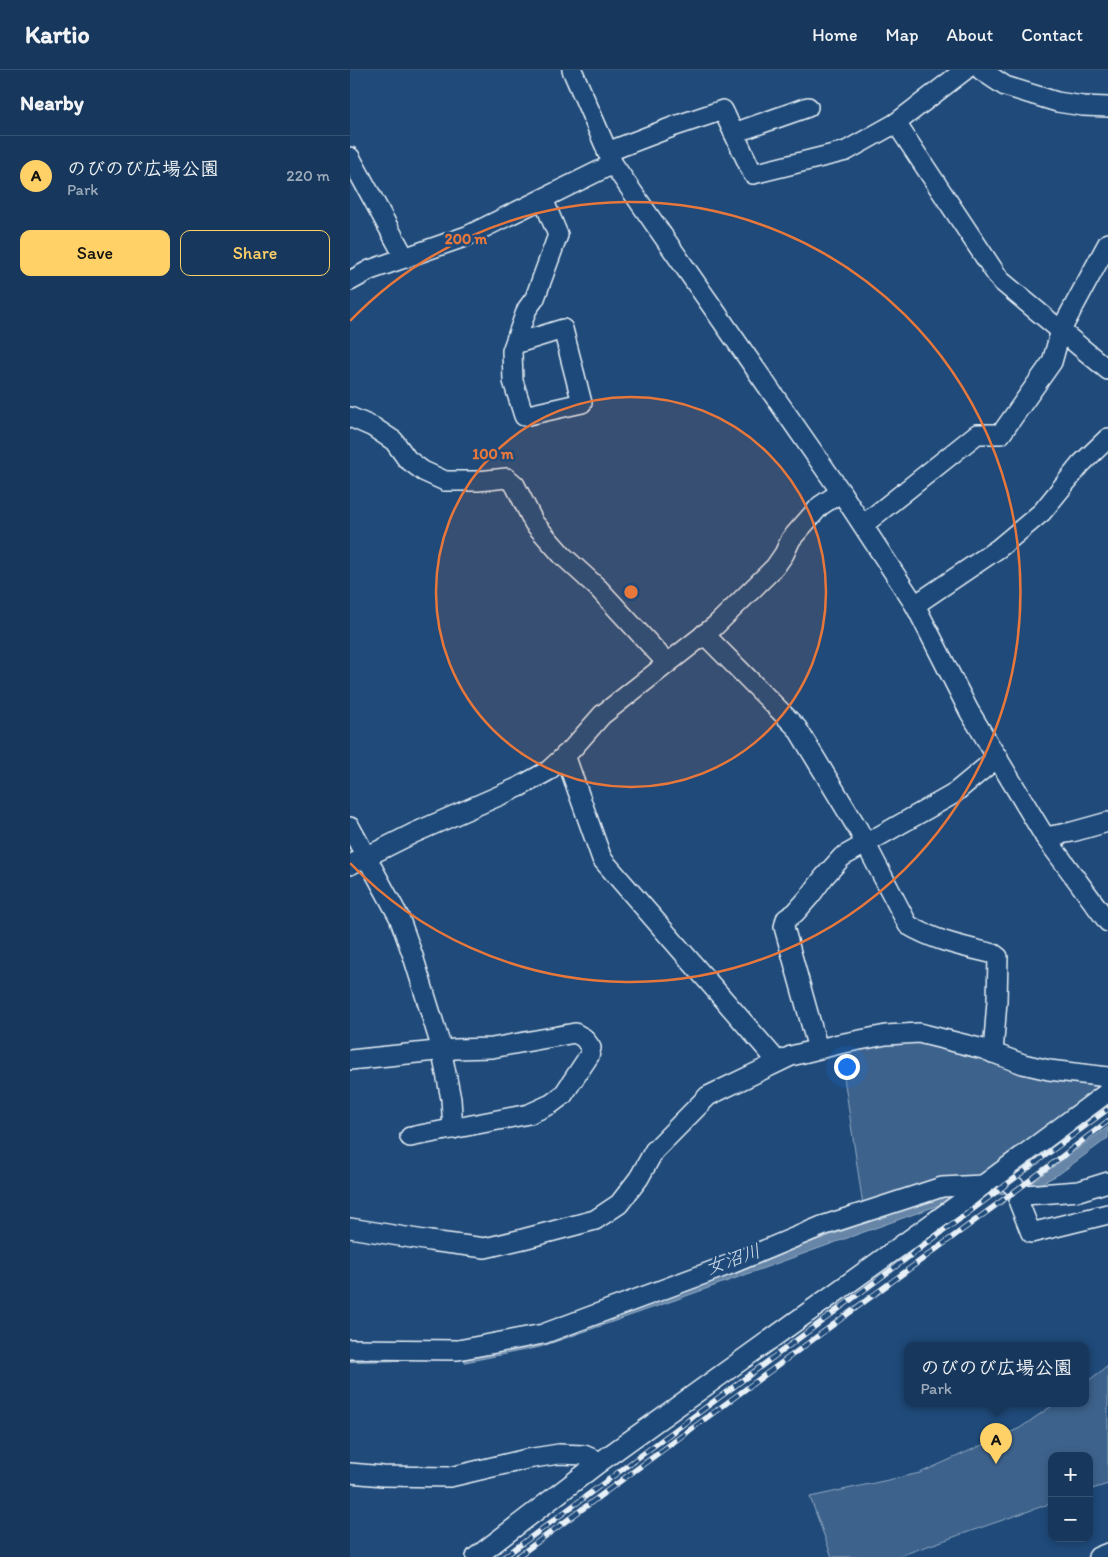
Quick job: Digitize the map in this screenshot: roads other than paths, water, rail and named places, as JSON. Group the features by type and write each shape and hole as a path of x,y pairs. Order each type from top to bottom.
{"street":[{"path":"572,70 610,158 863,525 915,605 969,710 1045,837 1108,922"},
{"path":"350,281 370,270 467,236 543,199 610,158 675,126 723,110 753,174 846,151 896,123 965,70"},
{"path":"981,70 1005,86 1057,102 1108,107"},
{"path":"734,133 808,107"},
{"path":"896,123 1000,280 1108,370"},
{"path":"350,157 405,258"},
{"path":"514,344 563,329 582,403 524,416 513,381 512,351 514,344 527,309 536,298 558,235 543,199"},
{"path":"863,525 977,434 1001,434 1052,362 1060,330 1108,243"},
{"path":"350,416 373,426 394,441 407,458 422,471 445,481 478,481 507,478 515,485 534,523 562,555 598,588 667,663"},
{"path":"915,605 999,548 1042,512 1081,464 1107,441"},
{"path":"358,861 414,833 486,803 548,770 565,755 602,715 715,626 775,567 791,539 820,506 841,492"},
{"path":"704,634 797,728 866,843 908,925 948,944 994,954 998,957 993,1053"},
{"path":"565,755 602,859 778,1062"},
{"path":"818,1049 784,927 786,919 805,902 824,877 842,858 952,795 998,757"},
{"path":"1045,837 1108,822"},
{"path":"350,827 358,861 399,917 413,956 442,1050 452,1099 453,1129"},
{"path":"350,1060 442,1050 492,1048 575,1033 584,1038 591,1048 589,1056 574,1079 563,1094 551,1104 529,1114 410,1137"},
{"path":"350,1228 485,1248 595,1220 619,1204 639,1178 654,1151 708,1096 791,1056 818,1049 886,1036 919,1033 1049,1070 1108,1077"},
{"path":"476,1557 600,1462 964,1201 1108,1092"},
{"path":"999,1174 1024,1194 1079,1191 1108,1182"},
{"path":"350,1349 458,1350 543,1334 731,1264 822,1226 942,1187 983,1185"},
{"path":"1024,1194 1020,1203 1031,1234 1108,1214"},
{"path":"350,1473 383,1476 450,1477 528,1458 559,1454 584,1455 600,1462"},
{"path":"1098,1557 1108,1554"}],"waterway":[{"name":"女沼川","path":"350,1360 405,1359"}],"railway":[{"path":"504,1557 1108,1109"},
{"path":"517,1557 1108,1121"}],"place":[{"name":"のびのび広場公園","path":"996,1464"}]}
